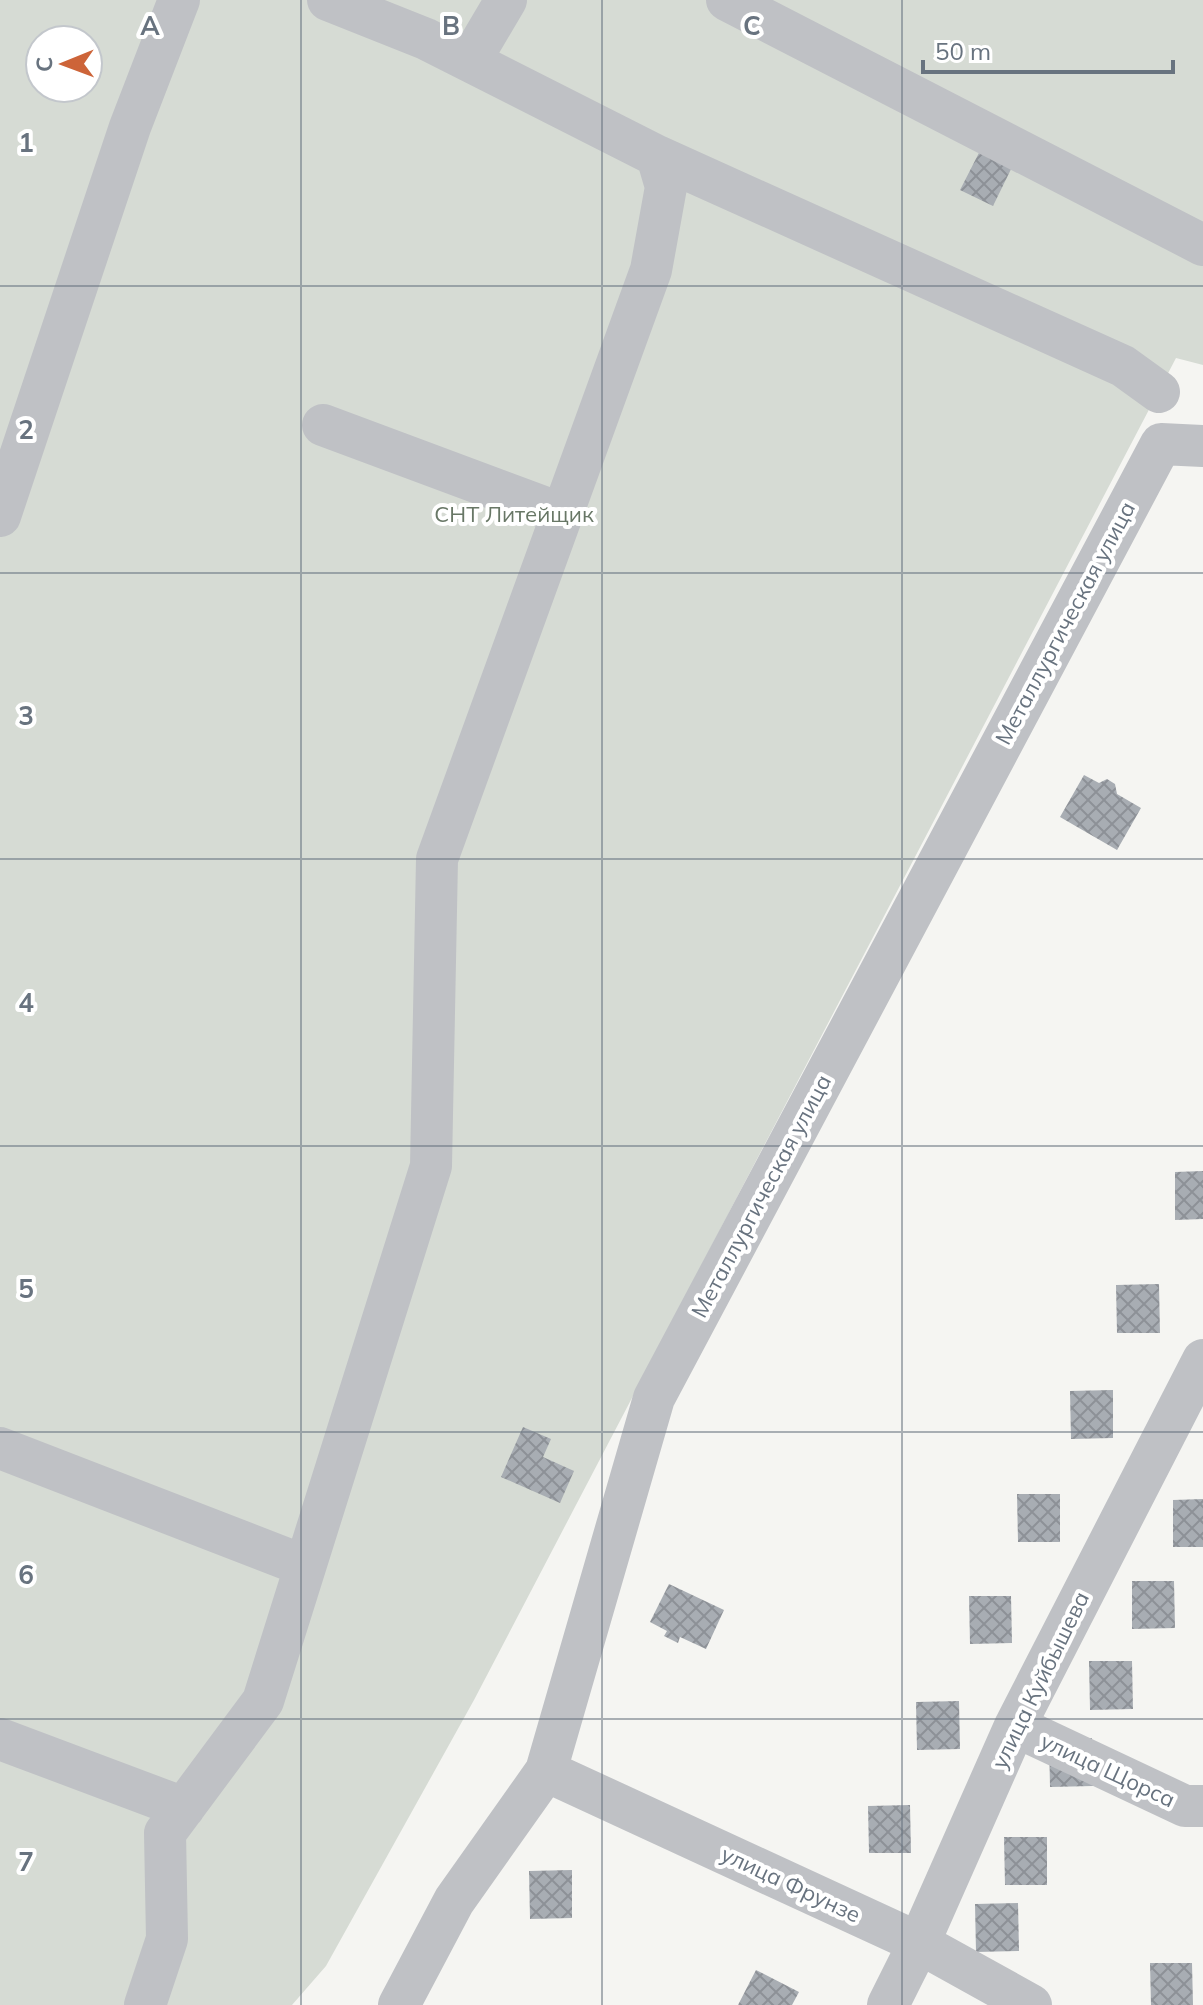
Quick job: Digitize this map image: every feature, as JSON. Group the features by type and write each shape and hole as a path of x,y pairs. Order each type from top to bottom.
{"street":[{"path":"0,516 130,127 179,0"},
{"path":"328,0 470,61 657,156 1123,366 1159,392"},
{"path":"470,61 506,0"},
{"path":"727,0 1203,245"},
{"path":"145,2005 167,1939 165,1833 263,1701 431,1166 437,859 651,270 666,187 657,156"},
{"path":"323,425 562,514"},
{"name":"Металлургическая улица","path":"399,2005 454,1901 546,1771 654,1398 1161,444 1203,446"},
{"name":"улица Куйбышева","path":"888,2005 919,1943 1015,1726 1202,1364"},
{"path":"0,1448 305,1566"},
{"name":"улица Щорса","path":"1015,1726 1185,1806 1203,1806"},
{"path":"0,1739 184,1808"},
{"name":"улица Фрунзе","path":"546,1771 919,1943 1031,2005"}],"green space":[{"name":"СНТ Литейщик","path":"0,0 1203,0 1203,365 1176,358 474,1700 326,1966 292,2005 0,2005"}],"building":[{"path":"983,145 1015,161 993,206 960,190"},
{"path":"1084,775 1099,783 1107,779 1115,784 1117,794 1141,808 1117,850 1060,817"},
{"path":"1203,1171 1203,1219 1175,1220 1175,1172"},
{"path":"1159,1284 1160,1333 1117,1333 1116,1285"},
{"path":"1113,1390 1113,1438 1071,1439 1070,1391"},
{"path":"523,1427 551,1439 543,1457 574,1471 560,1503 501,1477"},
{"path":"1017,1494 1060,1494 1060,1542 1018,1542"},
{"path":"1203,1499 1203,1547 1173,1547 1173,1500"},
{"path":"1132,1581 1174,1581 1175,1628 1132,1629"},
{"path":"669,1584 724,1610 706,1649 680,1637 678,1643 664,1636 667,1631 650,1622"},
{"path":"969,1596 1011,1596 1012,1643 970,1644"},
{"path":"1089,1661 1132,1661 1133,1709 1090,1710"},
{"path":"959,1701 960,1749 917,1750 916,1702"},
{"path":"1092,1738 1093,1786 1050,1787 1049,1739"},
{"path":"910,1805 911,1853 869,1853 868,1806"},
{"path":"1004,1837 1047,1837 1047,1885 1005,1885"},
{"path":"572,1870 572,1918 530,1919 529,1871"},
{"path":"1018,1903 1019,1951 976,1952 975,1904"},
{"path":"1150,1963 1192,1963 1193,2005 1151,2005"},
{"path":"756,1970 799,1992 792,2005 738,2005"}]}
